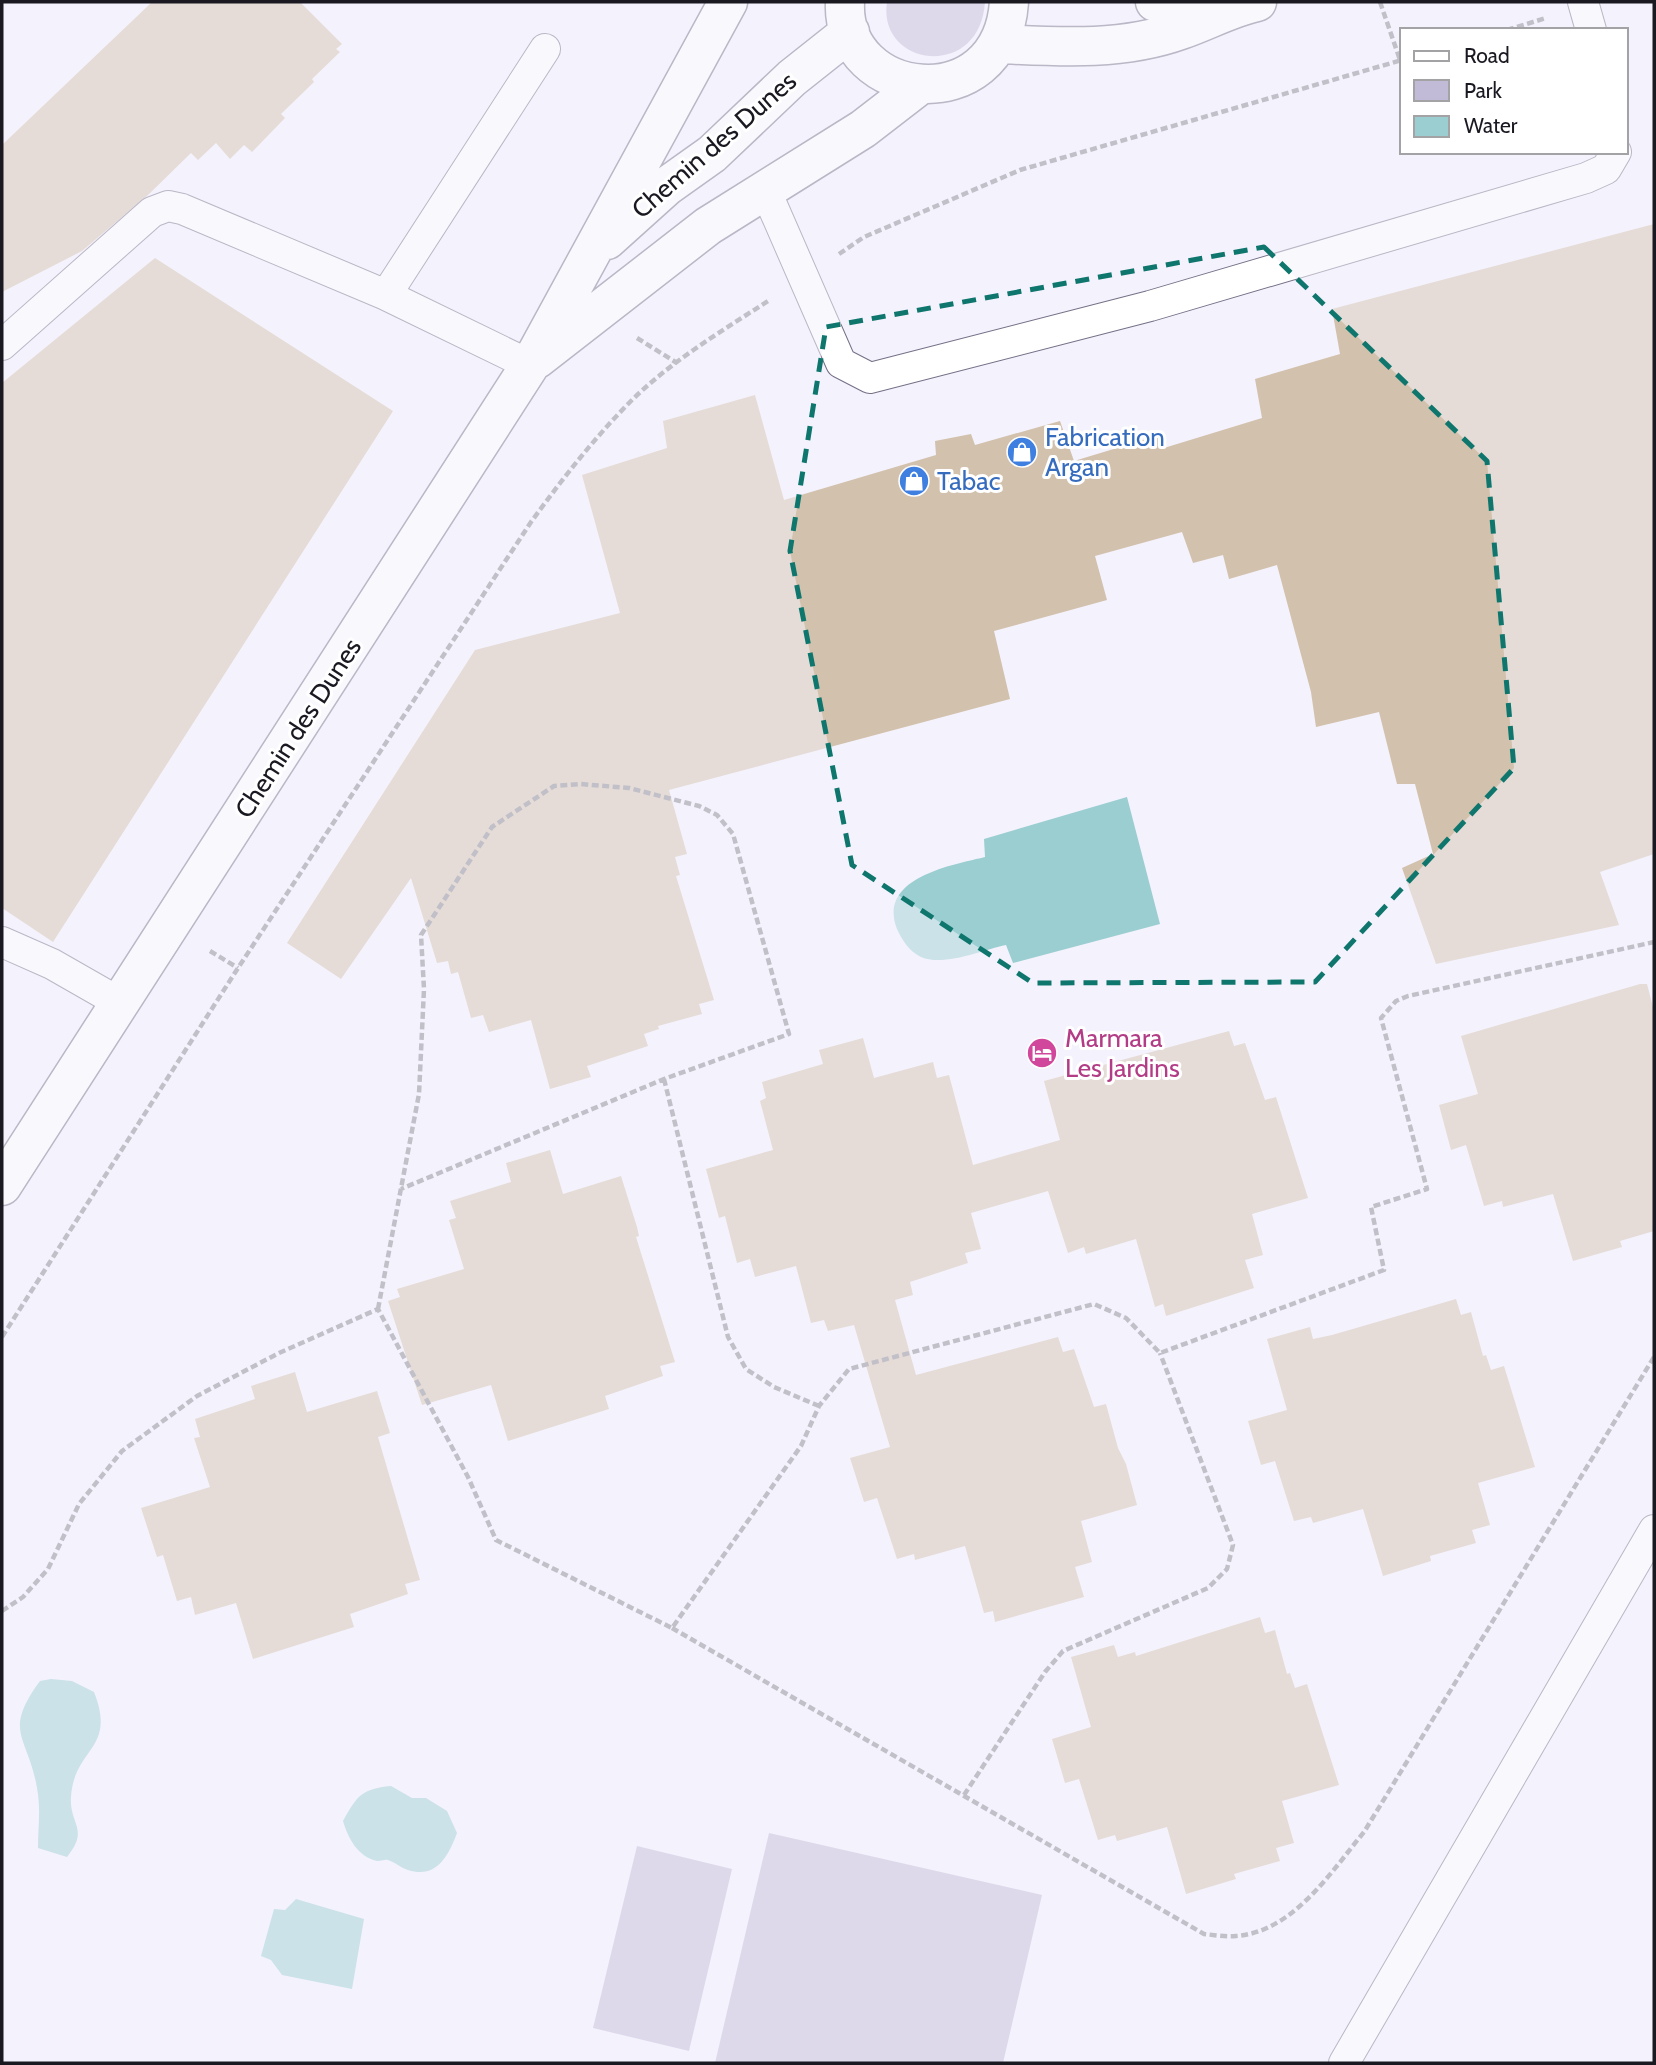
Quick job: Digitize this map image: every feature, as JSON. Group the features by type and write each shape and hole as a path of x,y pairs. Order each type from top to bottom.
{"street":[{"name":"Chemin des Dunes","path":"2,1186 122,1004 530,365 728,2"},
{"path":"840,11 866,58 891,77 920,85 943,84 965,76 985,62 999,44 1007,21 1009,2"},
{"path":"1155,2 1245,5"},
{"path":"999,44 1066,47 1124,44 1180,31 1245,5"},
{"name":"Chemin des Dunes","path":"584,263 624,223 712,154 792,78 840,11"},
{"path":"530,365 708,226 863,129 920,85"}],"lane":[{"path":"1583,2 1590,28"},
{"path":"386,295 545,48"},
{"path":"765,190 841,363 870,378 1150,306 1586,178 1606,169 1615,154"},
{"path":"2,345 152,212 168,206 182,209 386,295 530,365"},
{"path":"2,942 52,964 122,1004"},
{"path":"1344,2063 1654,1531"}],"path":[{"path":"1380,2 1400,57"},
{"path":"2,1337 238,968 531,522 579,456 635,397 699,347 864,237 1020,170 1400,60"},
{"path":"401,1189 664,1079 789,1034 733,834 718,816 674,798 629,788 580,784 554,786 492,827 421,935 424,989 419,1094 378,1309 468,1477 496,1540 672,1628 1204,1934 1237,1936 1275,1926 1313,1893 1364,1832 1654,1357"},
{"path":"1160,1353 1384,1270 1371,1207 1427,1189 1381,1018 1396,1001 1408,996 1654,942"},
{"path":"664,1079 728,1337 747,1369 774,1387 819,1406"},
{"path":"672,1628 801,1446 819,1406 849,1369 1094,1304 1126,1318 1160,1353 1233,1545 1227,1569 1208,1588 1063,1651 1045,1672 963,1795"},
{"path":"2,1611 23,1597 48,1569 79,1504 122,1451 197,1396 279,1353 378,1309"}],"highlighted area":[{"path":"1264,247 1487,461 1514,768 1315,982 1033,983 852,865 790,551 826,327"}],"green space":[{"path":"887,2 985,2 979,27 966,44 949,54 930,56 912,51 897,41 888,24"},
{"path":"769,1833 1042,1895 1003,2063 715,2063"},
{"path":"637,1846 732,1869 689,2051 593,2028"}],"water":[{"path":"1127,797 1160,924 1013,963 1006,945 963,957 930,960 913,952 904,941 897,929 894,912 898,897 907,886 937,870 985,857 984,839"},
{"path":"40,1681 72,1681 94,1692 100,1711 101,1726 98,1738 74,1781 71,1806 78,1833 74,1847 67,1857 38,1848 38,1796 20,1724 22,1712"},
{"path":"391,1786 412,1798 426,1798 447,1811 457,1833 445,1858 433,1869 418,1872 388,1860 370,1859 359,1851 348,1834 343,1821 356,1800 373,1789"},
{"path":"296,1899 364,1919 352,1989 282,1975 271,1960 261,1956 274,1909 285,1910"}],"building":[{"path":"152,2 300,2 342,44 336,49 340,52 312,79 314,82 281,114 285,118 252,152 244,145 230,159 216,143 198,160 191,153 148,195 82,251 2,292 2,145"},
{"path":"1654,224 1654,854 1600,872 1619,925 1436,964 1402,868 1433,854 1415,784 1397,784 1379,712 1316,727 1311,692 1277,565 1229,579 1223,555 1193,563 1182,532 1095,556 1107,600 994,631 1010,699 669,790 687,854 675,857 680,875 676,876 714,1000 699,1004 702,1014 658,1026 659,1029 644,1034 648,1046 587,1066 591,1077 550,1089 531,1020 489,1032 483,1015 471,1018 458,972 451,974 448,961 437,963 411,878 341,979 287,943 475,650 620,613 582,475 667,448 663,421 755,395 784,500 936,455 935,441 971,434 975,445 1060,421 1074,461 1160,435 1164,448 1262,418 1255,379 1340,354 1332,309"},
{"path":"155,258 393,411 53,942 2,908 2,383"},
{"path":"1647,984 1654,1011 1654,1231 1620,1241 1622,1247 1573,1261 1553,1194 1503,1207 1502,1201 1484,1206 1466,1145 1451,1150 1439,1105 1478,1094 1461,1036"},
{"path":"1229,1031 1234,1046 1245,1043 1265,1100 1276,1097 1308,1198 1252,1214 1263,1255 1245,1260 1254,1288 1166,1316 1163,1304 1155,1307 1136,1239 1086,1254 1084,1247 1068,1253 1048,1191 971,1213 981,1249 965,1253 968,1263 910,1282 913,1295 895,1300 916,1375 1058,1337 1063,1352 1074,1349 1094,1407 1106,1404 1118,1448 1126,1464 1137,1505 1081,1521 1092,1562 1075,1567 1084,1597 995,1622 993,1611 984,1613 965,1546 915,1560 914,1554 897,1559 877,1498 864,1502 850,1458 890,1447 854,1325 828,1331 824,1320 811,1323 796,1266 755,1277 750,1259 737,1263 725,1216 719,1218 706,1169 773,1150 760,1101 766,1098 762,1082 823,1064 819,1050 863,1038 874,1078 933,1062 937,1078 949,1075 973,1165 1060,1140 1044,1081"},
{"path":"550,1150 563,1194 621,1176 637,1227 639,1236 636,1237 675,1362 660,1366 663,1376 605,1396 609,1409 508,1441 491,1385 422,1405 388,1301 400,1297 397,1289 464,1269 449,1220 456,1218 450,1201 511,1182 506,1163"},
{"path":"1456,1299 1461,1315 1471,1312 1483,1356 1486,1355 1491,1370 1504,1366 1535,1467 1478,1483 1490,1525 1472,1530 1476,1543 1430,1556 1431,1561 1383,1576 1363,1509 1313,1523 1311,1517 1294,1521 1275,1461 1261,1465 1248,1421 1287,1410 1267,1339 1310,1327 1313,1339 1332,1335"},
{"path":"295,1372 307,1412 377,1391 390,1433 378,1437 420,1580 405,1584 408,1594 350,1614 354,1627 253,1659 236,1603 195,1615 191,1597 177,1601 163,1555 157,1557 141,1508 210,1487 194,1438 200,1437 195,1419 255,1399 251,1386"},
{"path":"1260,1617 1265,1633 1275,1630 1287,1674 1290,1673 1295,1688 1307,1684 1339,1785 1282,1801 1294,1843 1276,1848 1280,1861 1234,1874 1236,1879 1186,1894 1167,1827 1117,1841 1115,1835 1098,1840 1079,1779 1065,1783 1052,1739 1091,1727 1071,1657 1114,1645 1118,1657 1135,1652 1136,1656"}],"place":[{"name":"Fabrication Argan","path":"1022,452"},
{"name":"Tabac","path":"914,481"},
{"name":"Marmara Les Jardins","path":"1042,1053"}]}
